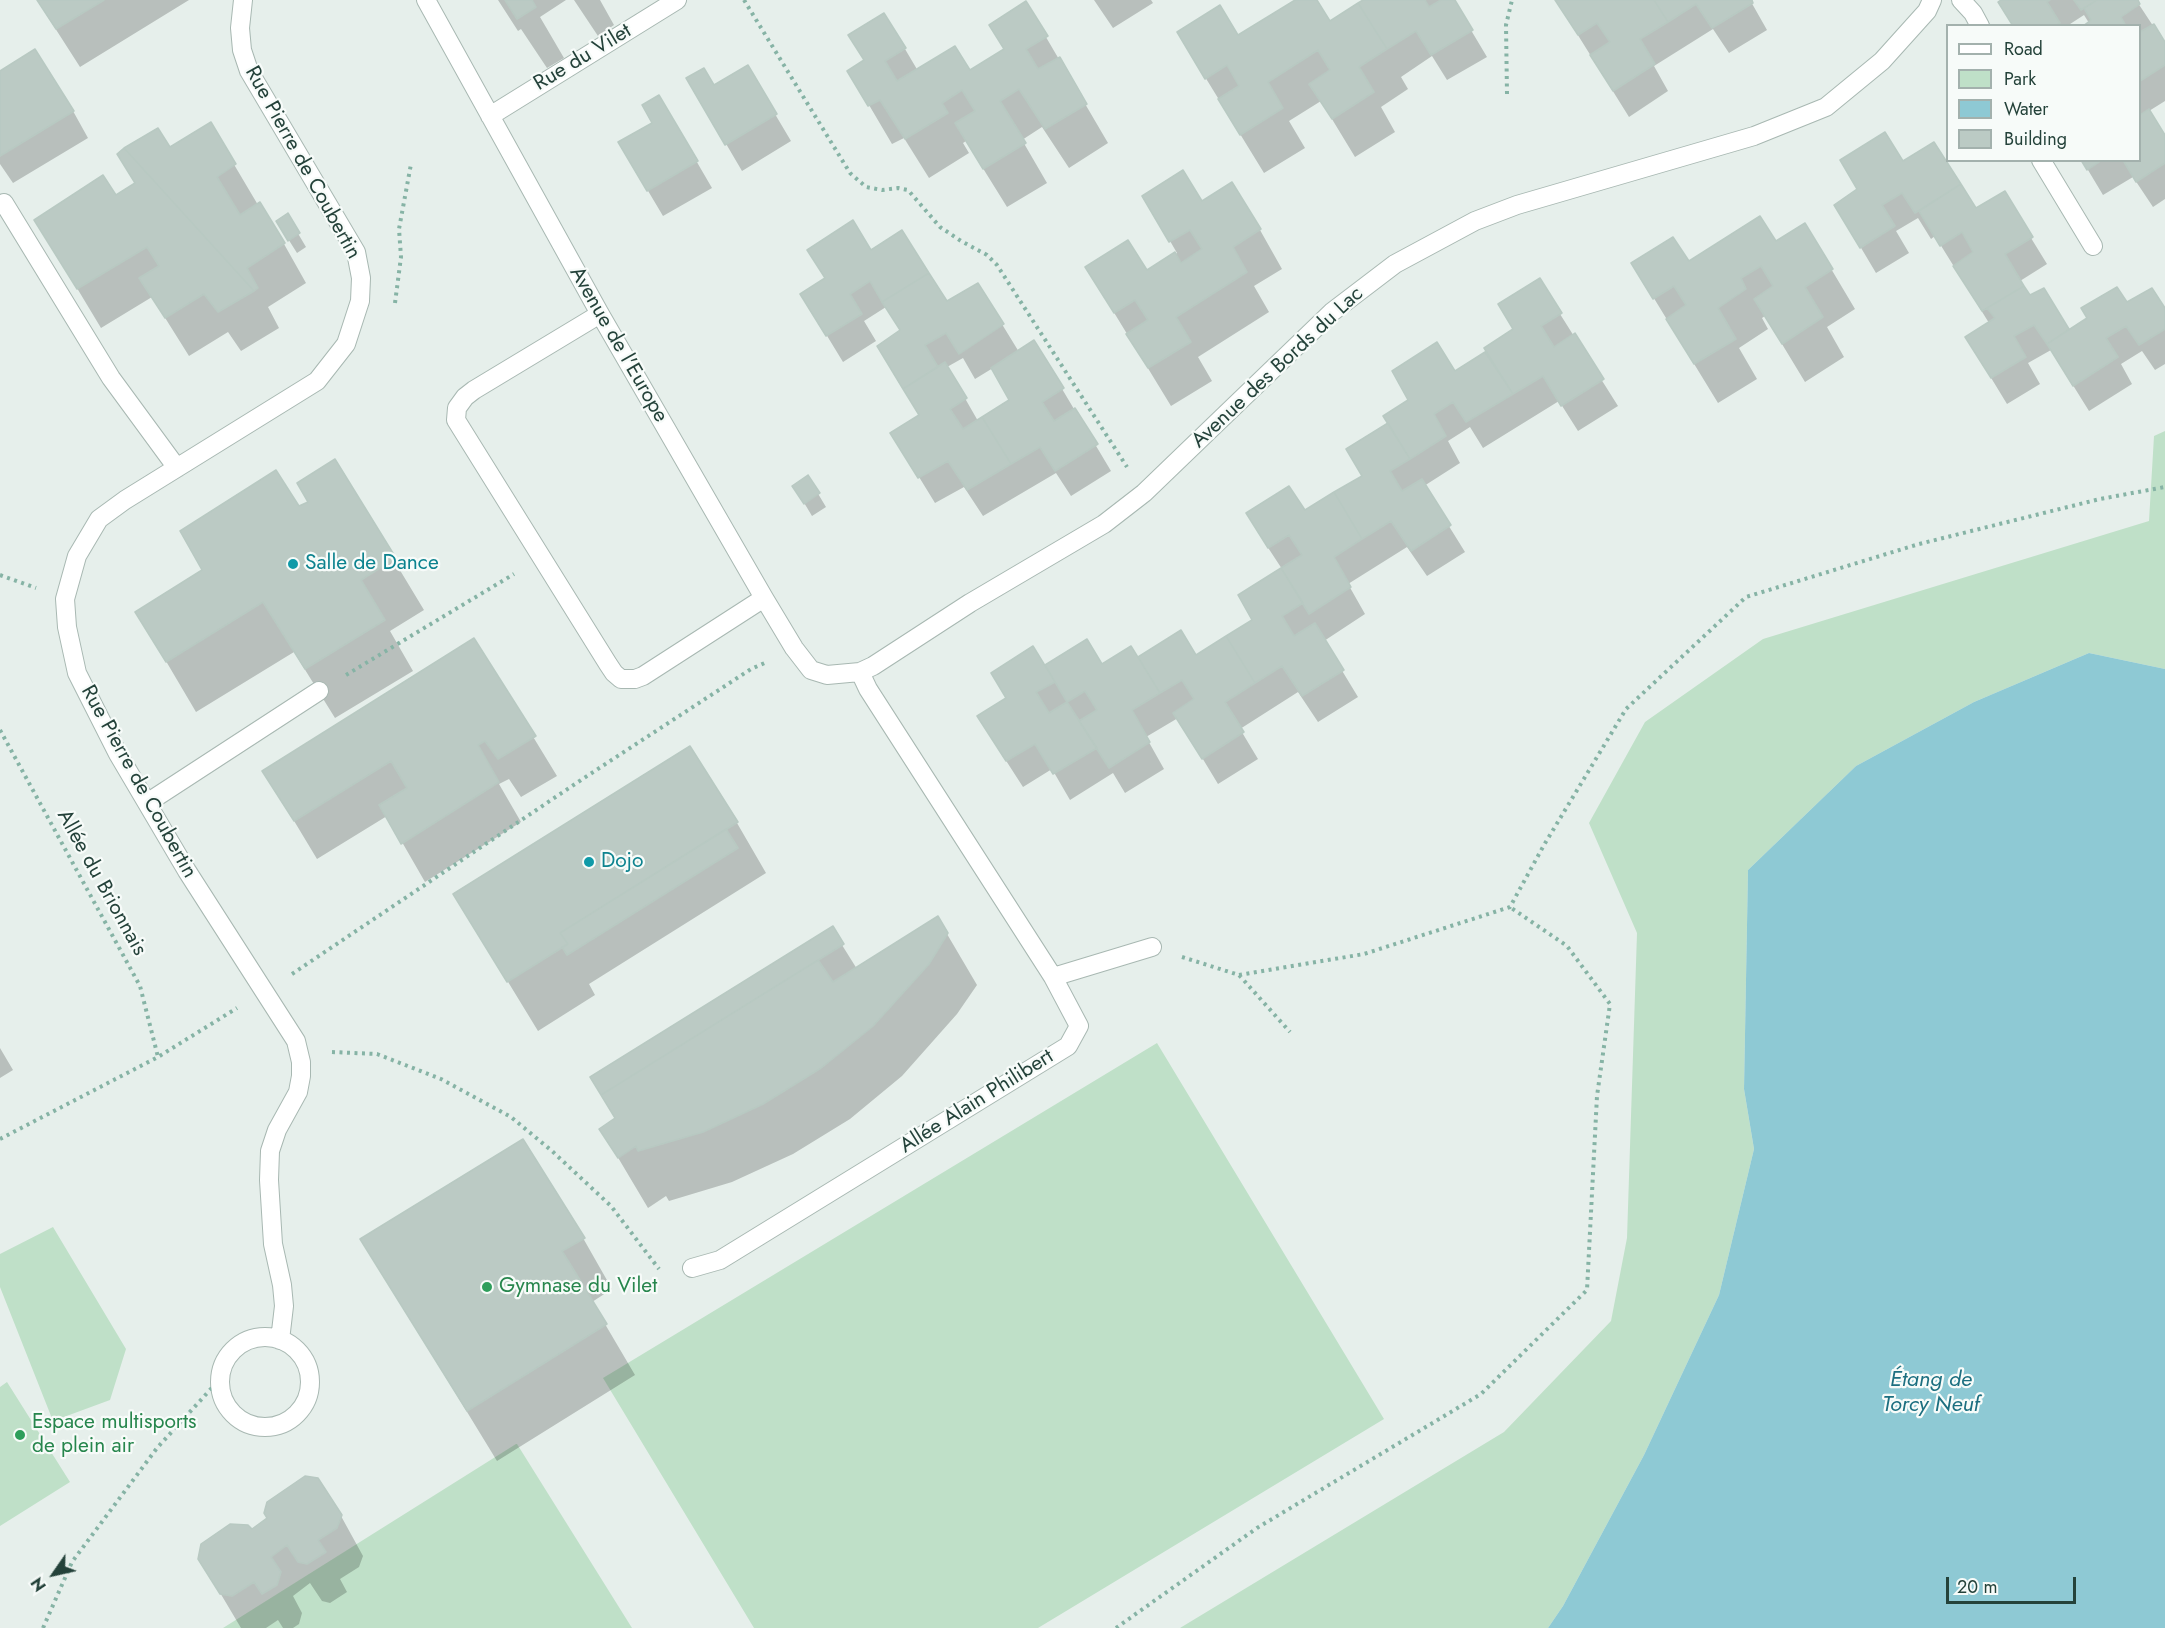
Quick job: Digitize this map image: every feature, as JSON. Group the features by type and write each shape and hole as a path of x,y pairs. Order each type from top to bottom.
{"street":[{"name":"Rue Pierre de Coubertin","path":"243,0 240,28 242,50 249,71 356,252 361,278 360,301 346,344 317,381 125,500 99,519 77,556 65,599 67,627 77,673 118,754 187,872 296,1041 301,1076 298,1092 277,1130 270,1151 268,1180 273,1244 284,1306 280,1340"},
{"name":"Avenue de l'Europe","path":"426,0 600,314 764,598 794,648 811,670 828,675"},
{"name":"Rue du Vilet","path":"490,116 677,0"},
{"name":"Avenue des Bords du Lac","path":"828,675 860,672 873,666 970,603 1104,524 1144,493 1332,312 1395,264 1475,220 1517,205 1754,136 1826,107 1882,62 1927,11 1932,0"},
{"path":"1960,0 1979,24"},
{"path":"2042,162 2093,246"},
{"path":"4,203 111,378 177,468"},
{"path":"600,314 474,390 457,408 456,420 608,664 621,679 635,679 643,676 764,598"},
{"name":"Allée Alain Philibert","path":"692,1268 720,1260 1068,1046 1079,1026 1053,977 868,689 860,672"},
{"path":"147,803 319,691"},
{"path":"1053,977 1152,947"},
{"path":"271,1337 296,1349 310,1376 310,1386 307,1399 293,1419 275,1427 257,1428 237,1418 224,1402 219,1380 226,1358 238,1345 252,1339 271,1337"}],"path":[{"path":"744,0 850,173 866,188 908,190 940,227 987,255 997,265 1144,493"},
{"path":"1507,94 1506,26 1512,0"},
{"path":"1152,947 1239,975 1365,954 1509,907 1626,709 1746,597 1919,544 2100,499 2165,487"},
{"path":"319,691 541,557"},
{"path":"0,1139 158,1058 264,992 751,669"},
{"name":"Allée du Brionnais","path":"0,730 140,986 158,1058"},
{"path":"1116,1628 1257,1528 1481,1394 1587,1290 1598,1096 1610,1004 1567,946 1509,907"},
{"path":"1239,975 1290,1032"},
{"path":"299,1053 376,1054 441,1079 511,1117 552,1151 611,1206 664,1276 692,1268"},
{"path":"43,1628 72,1562 157,1448 219,1380"}],"green space":[{"path":"2165,431 2165,669 2089,653 1974,702 1856,766 1748,870 1744,1089 1754,1149 1719,1295 1644,1455 1563,1606 1548,1628 1180,1628 1504,1432 1611,1321 1627,1238 1637,933 1589,823 1645,722 1763,639 2149,521 2154,436"},
{"path":"1157,1043 1384,1419 1038,1628 754,1628 603,1378"},
{"path":"53,1227 126,1349 110,1400 53,1421 0,1287 0,1254"},
{"name":"Espace multisports de plein air","path":"7,1382 70,1482 0,1526 0,1387"},
{"path":"516,1444 632,1628 223,1628"}],"water":[{"name":"Étang de Torcy Neuf","path":"2089,653 2165,669 2165,1628 1548,1628 1563,1606 1644,1455 1719,1295 1754,1149 1744,1089 1748,870 1856,766 1974,702"}],"building":[{"path":"37,0 104,0 56,29"},
{"path":"505,0 532,0 536,7 517,19"},
{"path":"1295,0 1317,0 1330,21 1358,3 1387,49 1359,67 1374,92 1332,119 1309,84 1330,70 1318,50 1268,82 1283,108 1240,135 1218,99 1239,86 1227,65 1205,79 1177,32 1220,5 1238,35"},
{"path":"1363,0 1425,0 1429,7 1441,0 1455,0 1473,30 1431,55 1416,31 1387,49 1358,3"},
{"path":"1555,0 1654,0 1668,22 1640,39 1655,64 1613,91 1590,55 1610,42 1597,23 1578,35"},
{"path":"1654,0 1752,0 1753,3 1712,28 1696,4 1668,22"},
{"path":"2001,0 2050,0 2047,2 2060,23 2012,24 1998,2"},
{"path":"2074,0 2097,0 2081,10"},
{"path":"2097,0 2138,0 2140,4 2121,17 2125,24 2086,24 2091,20 2084,8"},
{"path":"1026,1 1048,36 1026,49 1038,69 1060,57 1087,104 1045,129 1019,89 1000,101 1026,143 983,169 955,123 975,111 962,90 942,103 948,113 905,139 880,100 868,106 847,71 864,60 848,35 884,13 906,48 885,61 897,81 955,46 970,70 1004,49 989,25"},
{"path":"2154,24 2165,42 2165,65 2141,80 2141,31"},
{"path":"35,49 74,111 0,156 0,71"},
{"path":"748,65 777,114 725,145 686,78 704,68 714,85"},
{"path":"659,95 698,161 647,191 618,142 652,123 642,105"},
{"path":"2149,109 2165,135 2165,163 2136,182 2124,162 2141,162 2141,114"},
{"path":"211,122 236,164 217,177 240,215 260,202 285,243 247,268 258,288 254,291 124,148 158,128 170,147"},
{"path":"1885,132 1903,161 1934,142 1961,184 1915,213 1902,193 1882,205 1895,226 1860,248 1834,205 1857,189 1840,160"},
{"path":"124,148 254,291 218,312 204,294 165,318 139,278 159,266 147,247 77,289 34,220 103,175 116,195 135,183 117,154"},
{"path":"2082,162 2099,162 2087,170"},
{"path":"1183,170 1202,201 1232,182 1261,229 1233,247 1247,272 1176,317 1191,342 1148,368 1126,334 1148,320 1135,300 1114,313 1085,267 1128,240 1147,270 1175,252 1181,263 1202,249 1190,230 1169,242 1142,196"},
{"path":"1961,184 1976,208 2005,191 2033,237 2005,254 2024,286 1982,311 1953,266 1973,252 1962,232 1940,246 1919,211"},
{"path":"288,213 300,233 288,241 276,221"},
{"path":"1760,216 1776,241 1805,223 1833,269 1805,287 1823,317 1782,344 1754,299 1773,286 1761,266 1741,278 1746,289 1718,308 1736,339 1694,364 1666,319 1686,305 1674,286 1653,299 1631,263 1673,237 1689,261"},
{"path":"853,220 871,250 902,230 929,273 882,302 870,281 850,294 862,314 826,336 800,294 825,278 807,250"},
{"path":"929,273 947,301 978,283 1004,324 959,354 946,333 925,345 938,367 903,389 877,346 900,330 882,302"},
{"path":"1540,278 1562,313 1541,326 1554,347 1575,333 1604,379 1561,406 1543,376 1513,394 1484,348 1513,329 1498,304"},
{"path":"2024,286 2030,295 2044,288 2069,329 2047,344 2034,325 2014,336 2026,357 1991,378 1965,337 1995,318 1987,308"},
{"path":"2117,287 2127,302 2152,288 2165,308 2165,329 2139,345 2126,326 2106,338 2118,357 2073,386 2047,344 2087,318 2081,308"},
{"path":"1034,340 1064,388 1042,402 1054,421 1075,408 1098,444 1055,471 1040,447 1011,464 982,417 1009,400 991,368"},
{"path":"1437,342 1455,371 1485,352 1513,394 1466,422 1453,402 1434,414 1446,436 1410,459 1383,416 1408,400 1392,371"},
{"path":"945,362 967,398 950,409 963,429 982,417 1011,464 967,490 948,461 918,478 890,433 919,415 903,389"},
{"path":"1388,423 1410,459 1390,471 1402,491 1422,479 1451,525 1411,551 1391,521 1362,539 1334,492 1362,476 1346,449"},
{"name":"Salle de Dance","path":"335,459 396,558 361,580 385,620 305,669 263,602 166,662 135,612 202,570 180,531 276,470 299,506 308,502 297,483"},
{"path":"808,475 820,493 804,504 792,486"},
{"path":"1289,486 1305,510 1334,492 1362,539 1334,557 1351,587 1309,614 1281,568 1302,555 1289,535 1268,548 1246,513"},
{"path":"1281,568 1303,603 1282,616 1294,636 1315,623 1344,670 1302,696 1282,666 1255,683 1226,636 1252,620 1238,595"},
{"path":"1181,630 1196,655 1226,636 1255,683 1225,702 1244,732 1202,759 1173,713 1194,699 1182,680 1160,693 1138,657"},
{"path":"474,638 536,736 498,759 485,741 478,745 499,782 401,844 379,805 407,788 391,761 294,821 262,771"},
{"path":"1087,639 1102,664 1131,646 1160,693 1132,710 1150,742 1109,768 1079,721 1097,710 1085,691 1067,702 1045,665"},
{"path":"1033,646 1055,682 1036,692 1049,713 1067,702 1097,748 1053,774 1035,744 1006,761 977,716 1006,698 991,673"},
{"name":"Dojo","path":"690,746 738,822 560,933 568,944 507,982 453,894"},
{"path":"726,829 738,848 567,955 562,947 568,944 560,933"},
{"path":"938,916 948,933 929,964 873,1026 821,1068 763,1104 703,1132 638,1151 636,1146 618,1158 599,1129 615,1118 601,1095 818,960 833,982"},
{"path":"833,926 844,944 601,1095 590,1077"},
{"name":"Gymnase du Vilet","path":"523,1139 585,1238 562,1251 607,1324 467,1411 360,1239"},
{"path":"305,1476 318,1478 342,1515 337,1528 318,1540 326,1552 307,1564 298,1562 287,1545 271,1557 281,1572 277,1585 262,1594 254,1582 232,1596 220,1594 198,1559 201,1544 230,1524 248,1525 252,1529 267,1518 264,1513 267,1502"}],"place":[{"name":"Salle de Dance","path":"293,564"},
{"name":"Dojo","path":"589,862"},
{"name":"Gymnase du Vilet","path":"487,1287"},
{"name":"Espace multisports de plein air","path":"20,1435"}]}
